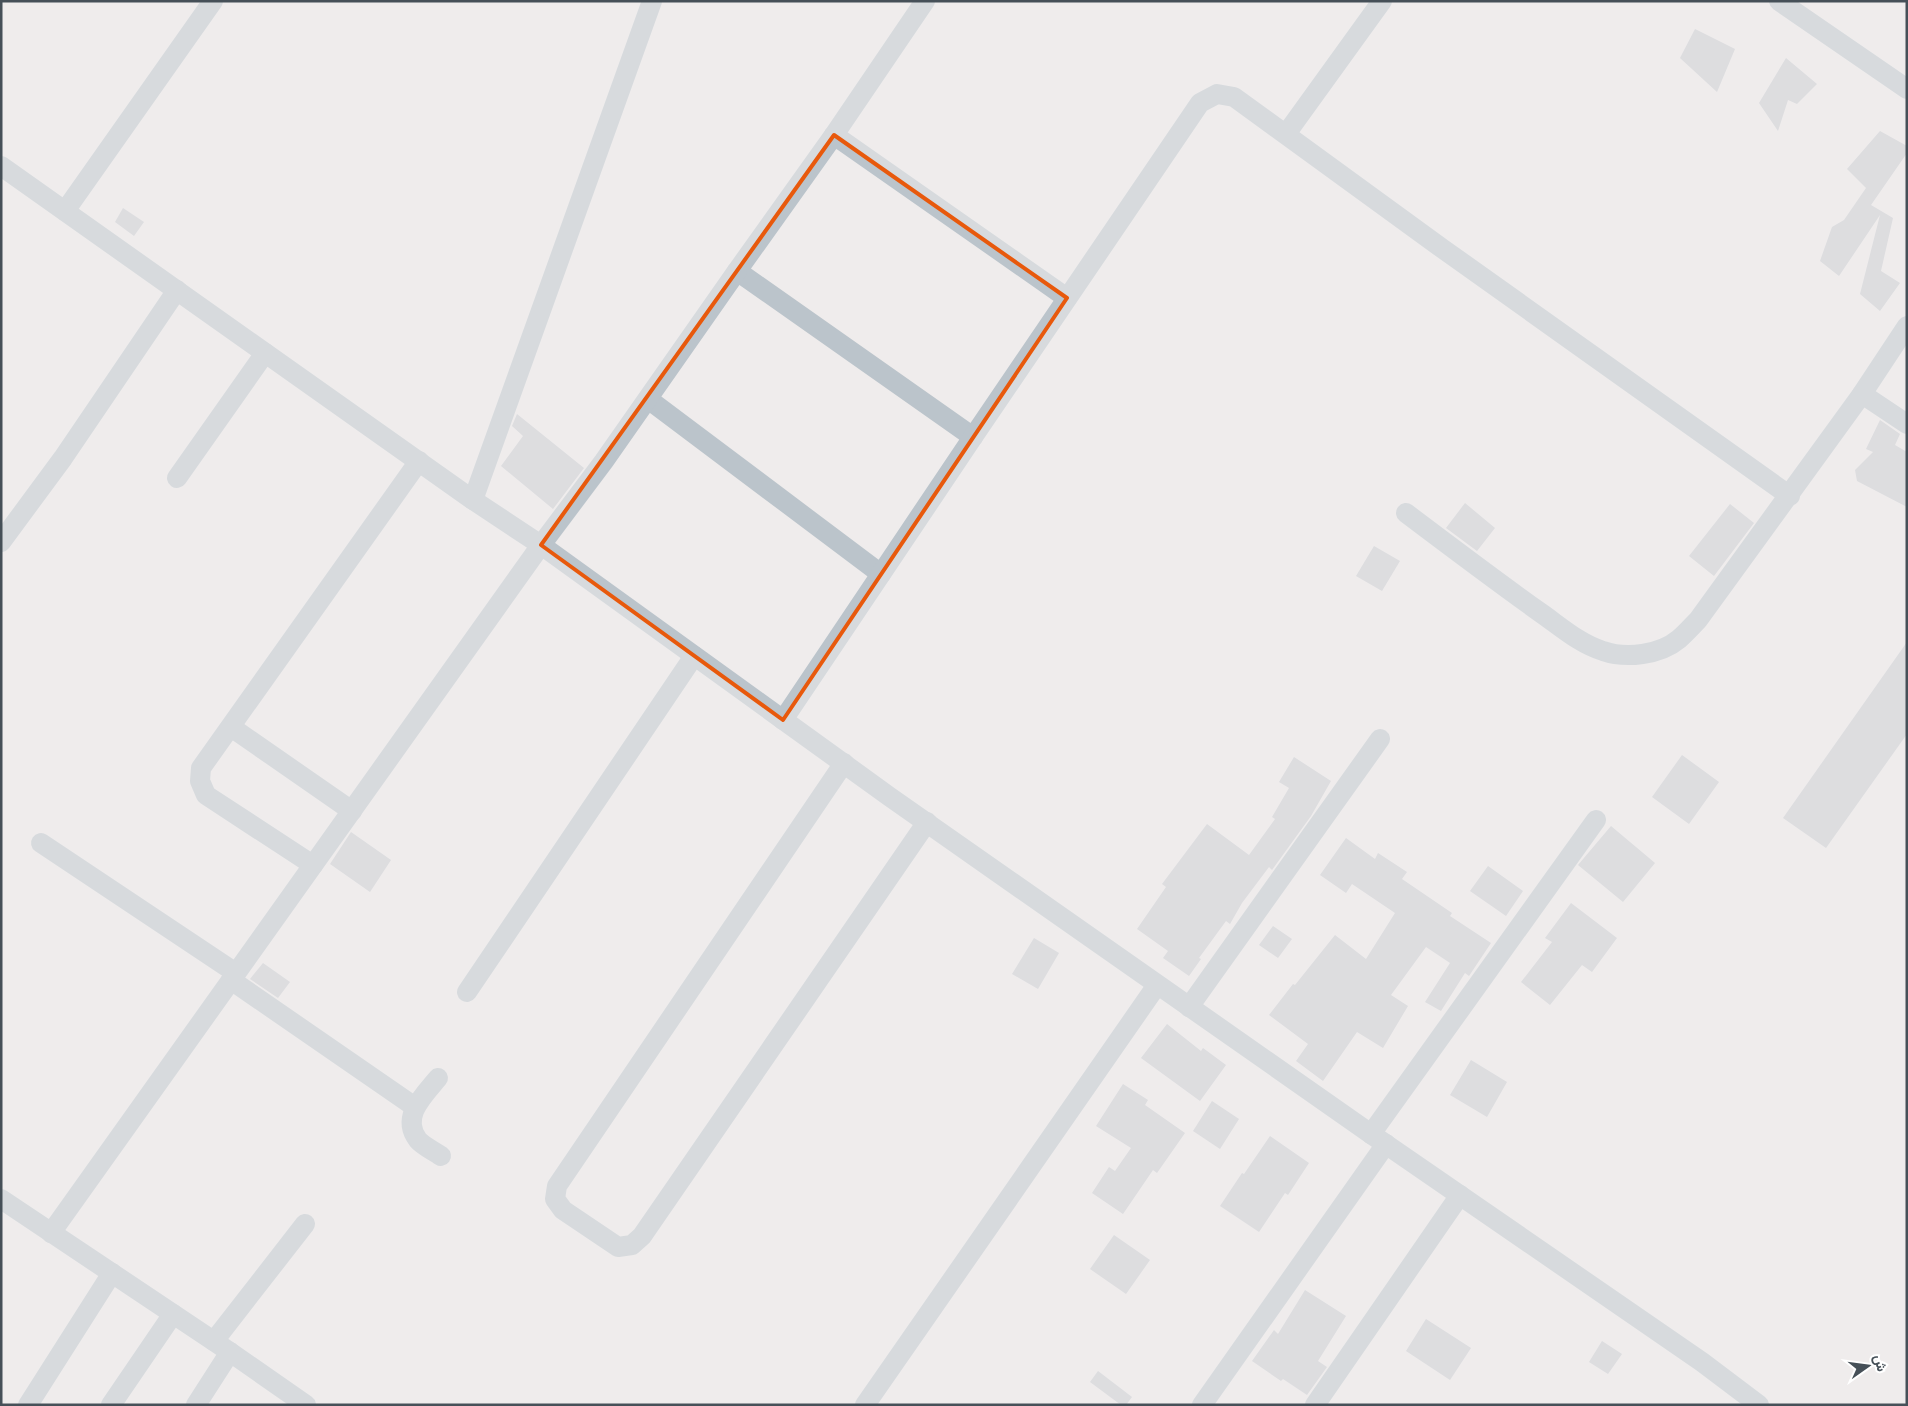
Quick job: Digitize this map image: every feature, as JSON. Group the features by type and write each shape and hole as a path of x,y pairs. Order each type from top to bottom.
{"street":[{"path":"66,211 213,1"},
{"path":"473,500 571,222 652,1"},
{"path":"51,1232 648,399 834,135 925,1"},
{"path":"1286,134 1382,1"},
{"path":"1779,1 1907,89"},
{"path":"783,720 972,437 1200,102 1217,94 1234,97 1450,255 1790,496"},
{"path":"834,135 1067,298"},
{"path":"1,166 473,500 542,545 783,720 1157,985 1694,1357 1759,1405"},
{"path":"737,271 972,437"},
{"path":"1,542 63,458 177,290"},
{"path":"1406,513 1487,575 1585,644 1604,652 1623,655 1644,654 1661,649 1679,639 1698,620 1790,496 1907,326"},
{"path":"177,478 265,353"},
{"path":"1862,394 1907,424"},
{"path":"648,399 881,574"},
{"path":"313,865 206,794 200,781 202,768 419,461"},
{"path":"467,992 694,656"},
{"path":"231,726 352,811"},
{"path":"1189,1007 1380,739"},
{"path":"844,763 556,1186 555,1199 563,1210 618,1247 632,1245 642,1236 927,822"},
{"path":"1202,1405 1378,1139 1596,820"},
{"path":"41,843 234,977 415,1107"},
{"path":"865,1405 1157,985"},
{"path":"438,1078 415,1107 411,1118 412,1130 419,1141 441,1156"},
{"path":"1315,1405 1460,1195"},
{"path":"1,1199 306,1405"},
{"path":"196,1405 222,1347 306,1224"},
{"path":"28,1405 112,1273"},
{"path":"111,1405 173,1314"}],"highlighted area":[{"path":"834,135 1067,298 783,720 541,545"}],"building":[{"path":"1695,29 1735,49 1717,92 1680,58"},
{"path":"1786,58 1817,84 1797,104 1788,100 1778,131 1759,103"},
{"path":"1880,131 1907,146 1907,153 1871,205 1893,218 1881,271 1900,283 1880,311 1860,294 1880,215 1839,276 1820,261 1832,227 1844,220 1866,188 1847,169"},
{"path":"123,208 144,222 134,236 115,222"},
{"path":"517,414 584,468 553,509 501,466 523,436 512,426"},
{"path":"1880,420 1900,434 1895,445 1907,452 1907,507 1857,481 1855,470 1873,452 1866,449"},
{"path":"1465,503 1495,528 1477,551 1446,528"},
{"path":"1730,504 1754,523 1714,576 1689,556"},
{"path":"1374,546 1400,561 1382,591 1356,576"},
{"path":"1907,642 1907,734 1826,848 1783,818"},
{"path":"1682,755 1719,782 1689,824 1652,797"},
{"path":"1294,757 1331,781 1311,816 1272,870 1269,867 1242,903 1230,924 1226,921 1199,958 1201,959 1189,976 1163,958 1168,951 1137,929 1166,887 1162,884 1207,824 1249,855 1275,819 1272,817 1289,788 1279,782"},
{"path":"1611,826 1655,863 1623,902 1578,865"},
{"path":"351,832 391,860 370,892 330,864"},
{"path":"1346,838 1375,859 1378,853 1407,872 1402,879 1452,913 1450,916 1491,943 1469,976 1465,973 1441,1011 1425,1002 1450,963 1426,947 1391,995 1408,1006 1383,1048 1357,1032 1323,1081 1296,1061 1308,1044 1269,1015 1335,935 1366,959 1395,913 1352,884 1346,893 1320,875"},
{"path":"1488,866 1523,891 1506,916 1470,891"},
{"path":"1571,903 1617,938 1592,972 1582,965 1550,1005 1521,982 1552,942 1545,938"},
{"path":"1273,926 1292,939 1278,958 1259,945"},
{"path":"1034,938 1059,953 1038,989 1012,974"},
{"path":"263,963 290,982 278,998 250,979"},
{"path":"1167,1024 1201,1051 1203,1048 1226,1065 1200,1101 1141,1058"},
{"path":"1471,1060 1507,1082 1487,1117 1450,1095"},
{"path":"1123,1084 1148,1100 1145,1105 1185,1133 1157,1173 1153,1170 1123,1214 1092,1193 1109,1167 1115,1171 1131,1148 1096,1126"},
{"path":"1212,1101 1239,1119 1220,1149 1193,1131"},
{"path":"1270,1136 1309,1163 1288,1195 1285,1193 1259,1232 1220,1206"},
{"path":"1114,1235 1150,1260 1126,1294 1090,1269"},
{"path":"1305,1290 1346,1316 1318,1361 1327,1367 1307,1395 1283,1379 1281,1381 1252,1361 1274,1330 1278,1334"},
{"path":"1426,1319 1471,1348 1450,1380 1406,1351"},
{"path":"1602,1341 1622,1354 1608,1374 1589,1362"},
{"path":"1098,1371 1132,1397 1126,1405 1121,1405 1090,1382"}]}
